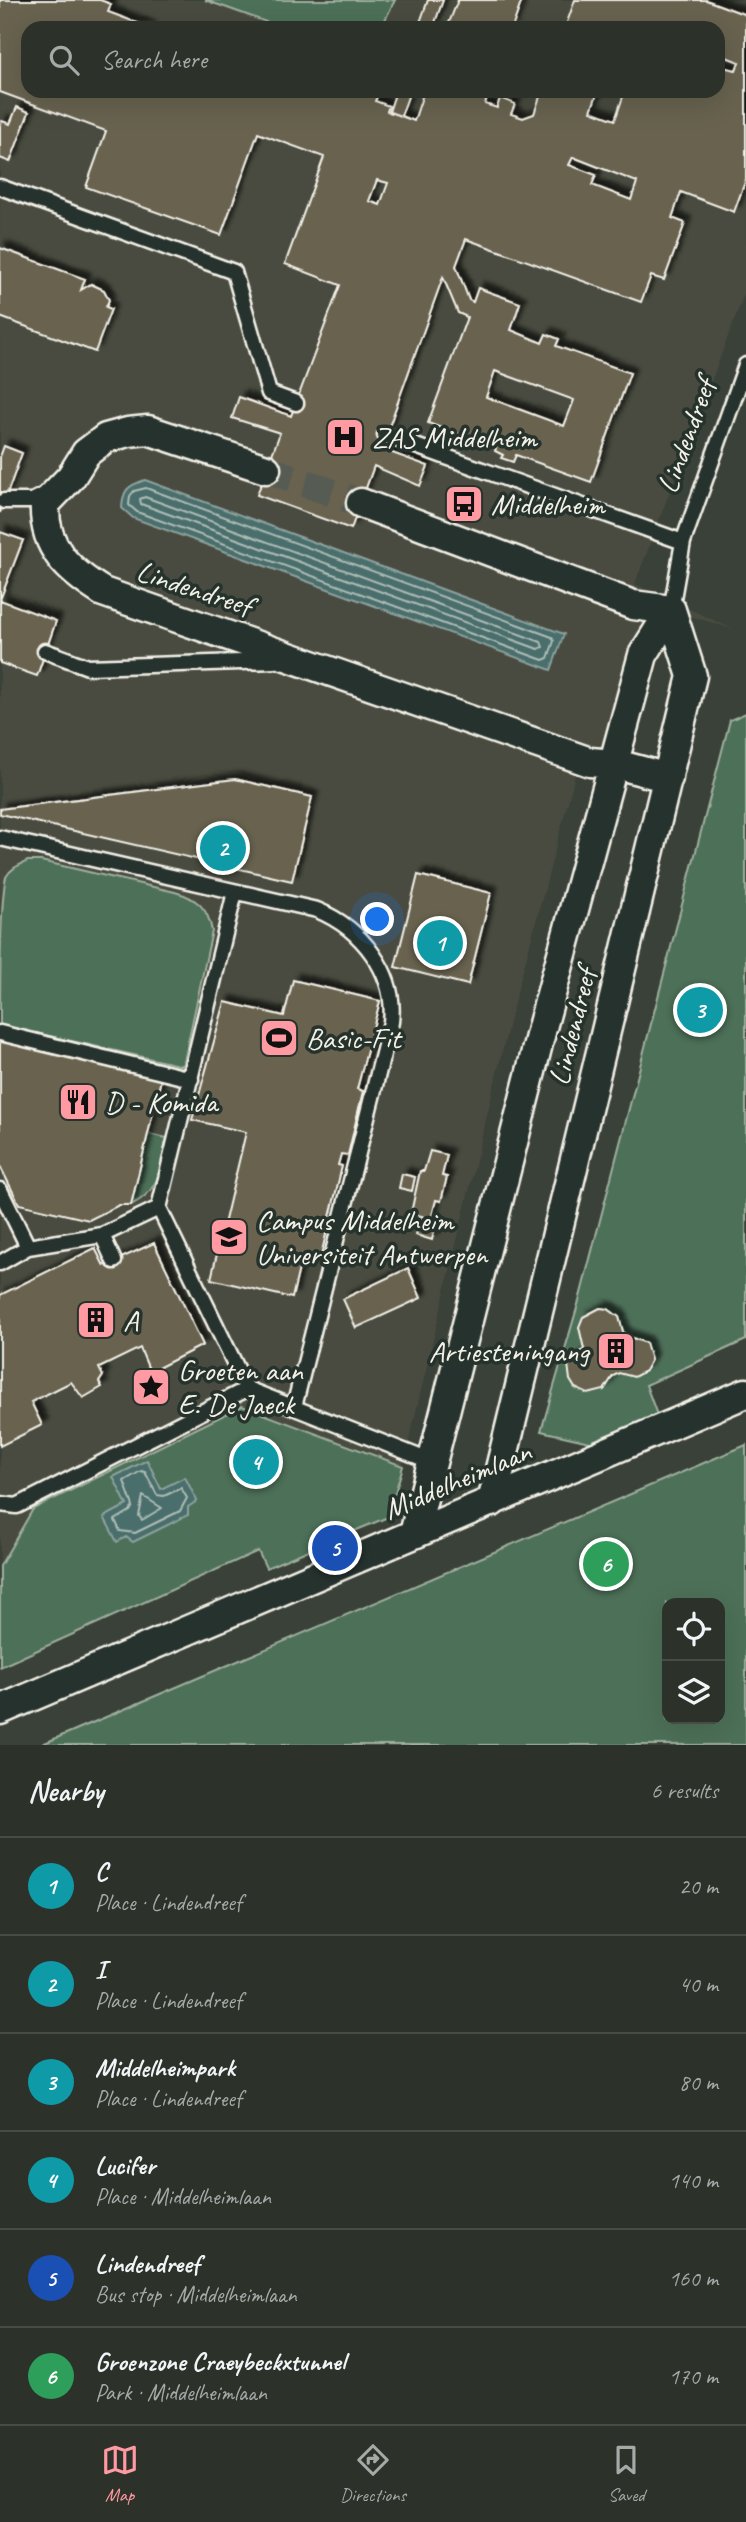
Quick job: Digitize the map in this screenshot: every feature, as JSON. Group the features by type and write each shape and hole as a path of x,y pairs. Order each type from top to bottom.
{"street":[{"name":"Lindendreef","path":"266,469 148,430 128,432 106,438 86,453 71,477 46,504 45,521 54,550 72,572 103,592 590,762 616,764"},
{"path":"361,503 633,605 671,610"},
{"name":"Lindendreef","path":"414,1534 539,1037 616,764 643,655 671,610"},
{"name":"Lindendreef","path":"492,1502 692,676 671,610"},
{"path":"616,764 668,778"},
{"name":"Middelheimlaan","path":"0,1710 746,1394"}],"lane":[{"path":"0,187 234,272 269,393 296,403"},
{"name":"Lindendreef","path":"671,610 683,542 746,365"},
{"path":"385,435 683,542"},
{"path":"4,501 32,501 60,488"},
{"path":"45,651 88,667 301,660"},
{"path":"0,838 317,910 335,917 360,937 391,992 391,1021 294,1408"},
{"path":"235,892 159,1208 247,1389 432,1462"},
{"path":"0,1033 191,1079"},
{"path":"0,1190 28,1247"},
{"path":"0,1263 28,1247 102,1235 159,1208"},
{"path":"102,1235 114,1261"},
{"path":"0,1504 18,1506 247,1389"}],"shaded area":[{"path":"0,0 746,0 746,289 635,584 735,630 671,610 616,764 577,768 511,1015 403,1466 386,1460 0,1620"}],"green space":[{"path":"205,0 395,0 384,21 264,21"},
{"path":"746,713 746,1340 646,1385 657,1415 594,1443 541,1431 579,1301 730,720"},
{"path":"28,861 41,861 175,892 190,897 204,910 212,931 183,1066 0,1025 1,926 6,877 18,865"},
{"path":"148,1134 167,1138 158,1177 149,1192 131,1205"},
{"path":"242,1406 403,1466 388,1517 266,1568 258,1551 0,1667 0,1566 33,1509"},
{"path":"746,1445 746,1745 40,1745"}],"water":[{"path":"145,480 564,634 551,670 133,518 122,508 123,497 130,487"},
{"path":"147,1460 161,1489 185,1477 197,1501 188,1507 188,1515 133,1542 126,1537 117,1542 104,1517 127,1505 113,1477"}],"building":[{"path":"0,0 100,0 111,4 108,12 132,21 21,21 21,98 376,98 375,101 389,106 387,111 414,121 422,98 487,98 485,104 497,108 500,98 515,104 511,114 523,118 534,114 540,98 596,98 591,111 615,120 623,98 725,98 725,68 736,70 739,62 725,56 725,21 568,21 575,0 706,0 746,15 746,179 734,212 681,192 672,218 685,223 664,280 651,276 641,302 466,239 456,266 469,300 473,302 478,288 520,303 511,330 542,343 546,334 559,339 556,346 630,373 591,482 516,455 513,462 501,458 503,455 495,451 496,448 428,423 467,317 458,313 443,277 381,449 428,466 420,486 374,466 351,529 257,495 280,433 232,418 239,397 291,416 340,285 285,264 324,157 258,133 221,235 86,187 106,131 0,92","holes":["573,157 637,182 631,200 592,185 596,175 569,165","377,180 388,183 380,205 369,201","495,371 574,400 564,426 486,397"]},
{"path":"428,0 443,0 436,21 420,21"},
{"path":"458,0 522,0 514,21 450,21"},
{"path":"394,98 407,98 401,116 389,112"},
{"path":"17,107 29,112 10,162 0,158 0,127 2,121 10,124"},
{"path":"0,248 85,279 81,290 91,284 104,290 109,300 106,307 111,309 95,352 0,317"},
{"path":"4,446 22,453 0,513 0,457"},
{"path":"0,532 23,540 0,600"},
{"path":"0,600 56,621 37,676 0,663"},
{"path":"235,779 312,797 292,881 0,814 0,809"},
{"path":"418,875 491,893 468,985 395,967"},
{"path":"293,980 380,1001 357,1089 363,1091 348,1155 341,1154 338,1165 342,1166 320,1260 302,1256 292,1298 211,1279 246,1132 192,1120 225,1002 284,1016"},
{"name":"D - Komida","path":"0,1037 162,1075 131,1205 119,1205 89,1220 19,1204 0,1166"},
{"path":"430,1151 447,1155 442,1176 447,1177 441,1201 436,1200 431,1219 411,1213 420,1171 424,1171"},
{"path":"402,1174 415,1177 412,1191 399,1188"},
{"path":"420,1219 436,1223 432,1240 416,1235"},
{"name":"A","path":"154,1243 203,1345 150,1372 140,1348 99,1368 103,1376 99,1382 102,1387 83,1398 71,1382 31,1402 42,1425 0,1446 0,1295 95,1248 104,1266"},
{"path":"408,1268 421,1298 356,1328 343,1299"},
{"name":"Artiesteningang","path":"600,1308 608,1309 619,1317 624,1335 646,1343 651,1360 645,1371 634,1377 619,1373 613,1376 604,1390 588,1394 575,1388 570,1380 568,1364 584,1349 579,1327 583,1317"}],"tunnel":[{"path":"266,469 361,503"}],"place":[{"name":"ZAS Middelheim","path":"345,437"},
{"name":"Middelheim","path":"464,504"},
{"name":"I","path":"223,848"},
{"name":"C","path":"440,943"},
{"name":"Middelheimpark","path":"700,1010"},
{"name":"Basic-Fit","path":"279,1038"},
{"name":"D - Komida","path":"78,1102"},
{"name":"Campus Middelheim Universiteit Antwerpen","path":"229,1237"},
{"name":"A","path":"96,1320"},
{"name":"Artiesteningang","path":"616,1351"},
{"name":"Groeten aan E. De Jaeck","path":"151,1387"},
{"name":"Lucifer","path":"256,1462"},
{"name":"Lindendreef","path":"335,1548"},
{"name":"Groenzone Craeybeckxtunnel","path":"606,1564"}]}
